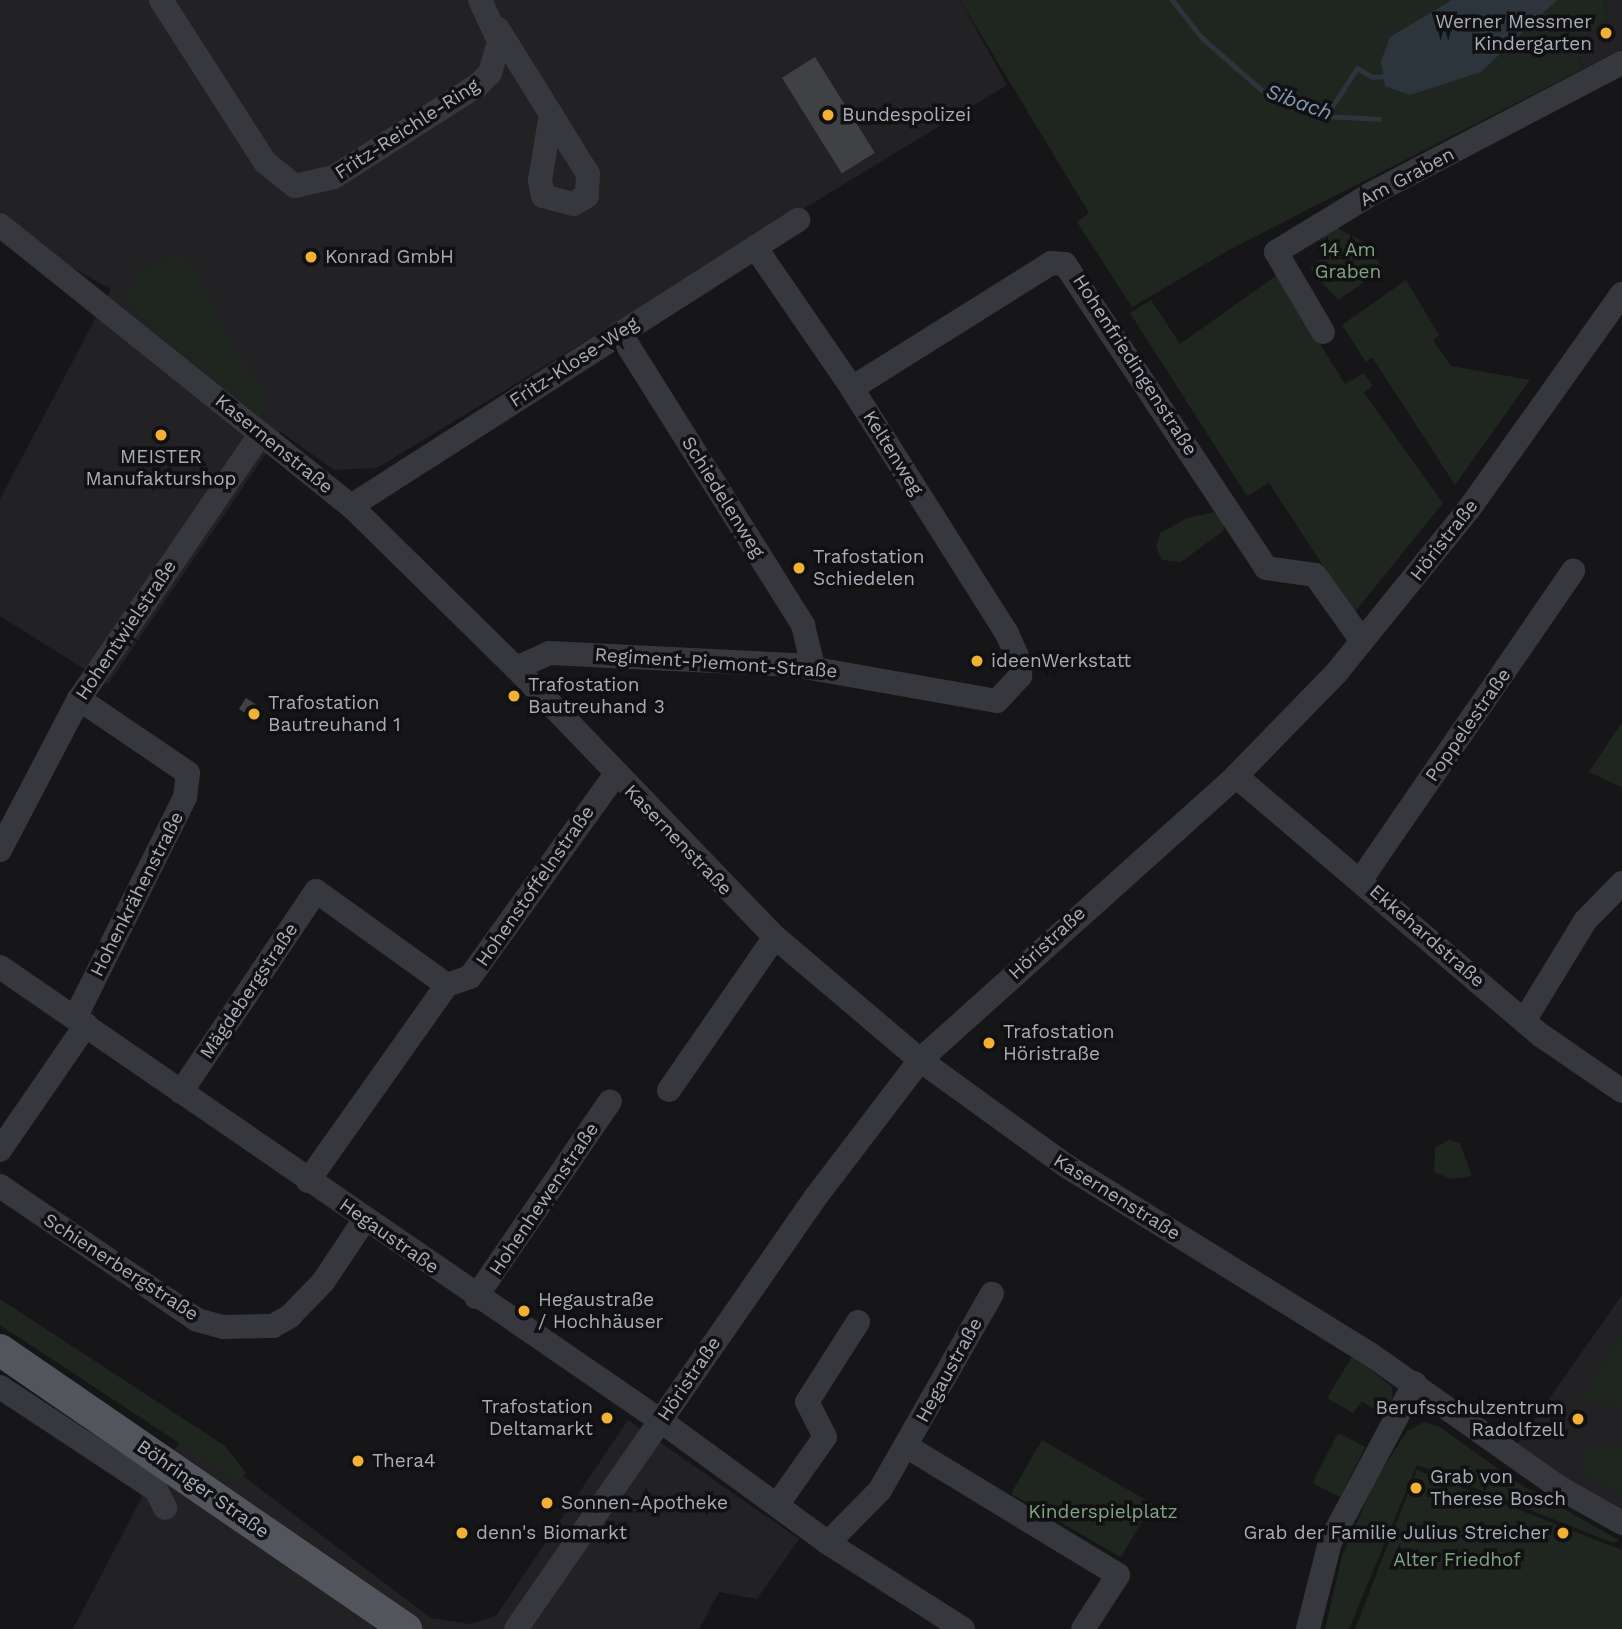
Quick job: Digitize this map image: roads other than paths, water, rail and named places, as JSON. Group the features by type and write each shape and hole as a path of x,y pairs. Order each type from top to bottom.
{"main road":[{"name":"Böhringer Straße","path":"0,1350 406,1629"}],"street":[{"name":"Fritz-Reichle-Ring","path":"161,0 265,162 295,186 334,177 478,85 497,58 496,25"},
{"path":"480,0 551,114"},
{"name":"Am Graben","path":"1323,332 1276,252 1371,194 1622,63"},
{"name":"Fritz-Klose-Weg","path":"351,506 798,220"},
{"name":"Kasernenstraße","path":"0,225 351,506 516,668 615,775 775,937 920,1060 1068,1167 1415,1383 1560,1488 1622,1522"},
{"name":"Keltenweg","path":"755,247 852,388 1006,632 1021,665"},
{"name":"Hohenfriedingenstraße","path":"852,388 1051,262 1065,264 1266,568 1315,575 1363,641"},
{"name":"Höristraße","path":"516,1629 815,1198 920,1060 1236,776 1363,641 1469,509 1622,294"},
{"name":"Schiedelenweg","path":"620,333 803,625 813,667"},
{"name":"Hohentwielstraße","path":"3,839 79,699 260,435"},
{"name":"Poppelestraße","path":"1362,878 1573,571"},
{"name":"Regiment-Piemont-Straße","path":"516,668 549,653 813,667 997,701 1010,693 1021,665"},
{"name":"Hohenkrähenstraße","path":"79,699 188,773 185,797 80,1021"},
{"name":"Hohenstoffelnstraße","path":"308,1181 447,985 470,977 615,775"},
{"name":"Ekkehardstraße","path":"1236,776 1362,878 1524,1021 1622,1091"},
{"path":"1524,1021 1585,921 1622,883"},
{"name":"Mägdebergstraße","path":"181,1092 316,891 447,985"},
{"path":"669,1090 775,937"},
{"name":"Hegaustraße","path":"0,967 476,1297 661,1421 828,1543 963,1629"},
{"path":"0,1150 80,1021"},
{"name":"Hohenhewenstraße","path":"476,1297 610,1101"},
{"name":"Schienerbergstraße","path":"0,1186 197,1320 224,1327 273,1326 290,1316 323,1282 365,1219"},
{"name":"Hegaustraße","path":"828,1543 880,1490 992,1294"},
{"path":"777,1505 825,1437 807,1402 858,1322"},
{"path":"1308,1629 1330,1542 1415,1383"},
{"name":"Böhringer Straße","path":"0,1387 156,1490 165,1508"},
{"name":"Hegaustraße","path":"906,1446 1118,1575 1083,1629"}],"waterway":[{"name":"Sibach","path":"1172,0 1201,37 1266,94 1326,116 1379,119"},
{"path":"1326,116 1357,68 1372,77 1387,76"}],"place":[{"name":"Werner Messmer Kindergarten","path":"1606,33"},
{"name":"Bundespolizei","path":"828,115"},
{"name":"Konrad GmbH","path":"311,257"},
{"name":"MEISTER Manufakturshop","path":"161,435"},
{"name":"Trafostation Schiedelen","path":"799,568"},
{"name":"ideenWerkstatt","path":"977,661"},
{"name":"Trafostation Bautreuhand 3","path":"514,696"},
{"name":"Trafostation Bautreuhand 1","path":"254,714"},
{"name":"Trafostation Höristraße","path":"989,1043"},
{"name":"Hegaustraße / Hochhäuser","path":"524,1311"},
{"name":"Trafostation Deltamarkt","path":"607,1418"},
{"name":"Berufsschulzentrum Radolfzell","path":"1578,1419"},
{"name":"Thera4","path":"358,1461"},
{"name":"Grab von Therese Bosch","path":"1416,1488"},
{"name":"Sonnen-Apotheke","path":"547,1503"},
{"name":"denn's Biomarkt","path":"462,1533"},
{"name":"Grab der Familie Julius Streicher","path":"1563,1533"}],"park label":[{"name":"14 Am Graben","path":"1348,261"},
{"name":"Kinderspielplatz","path":"1103,1512"},
{"name":"Alter Friedhof","path":"1457,1560"}]}
